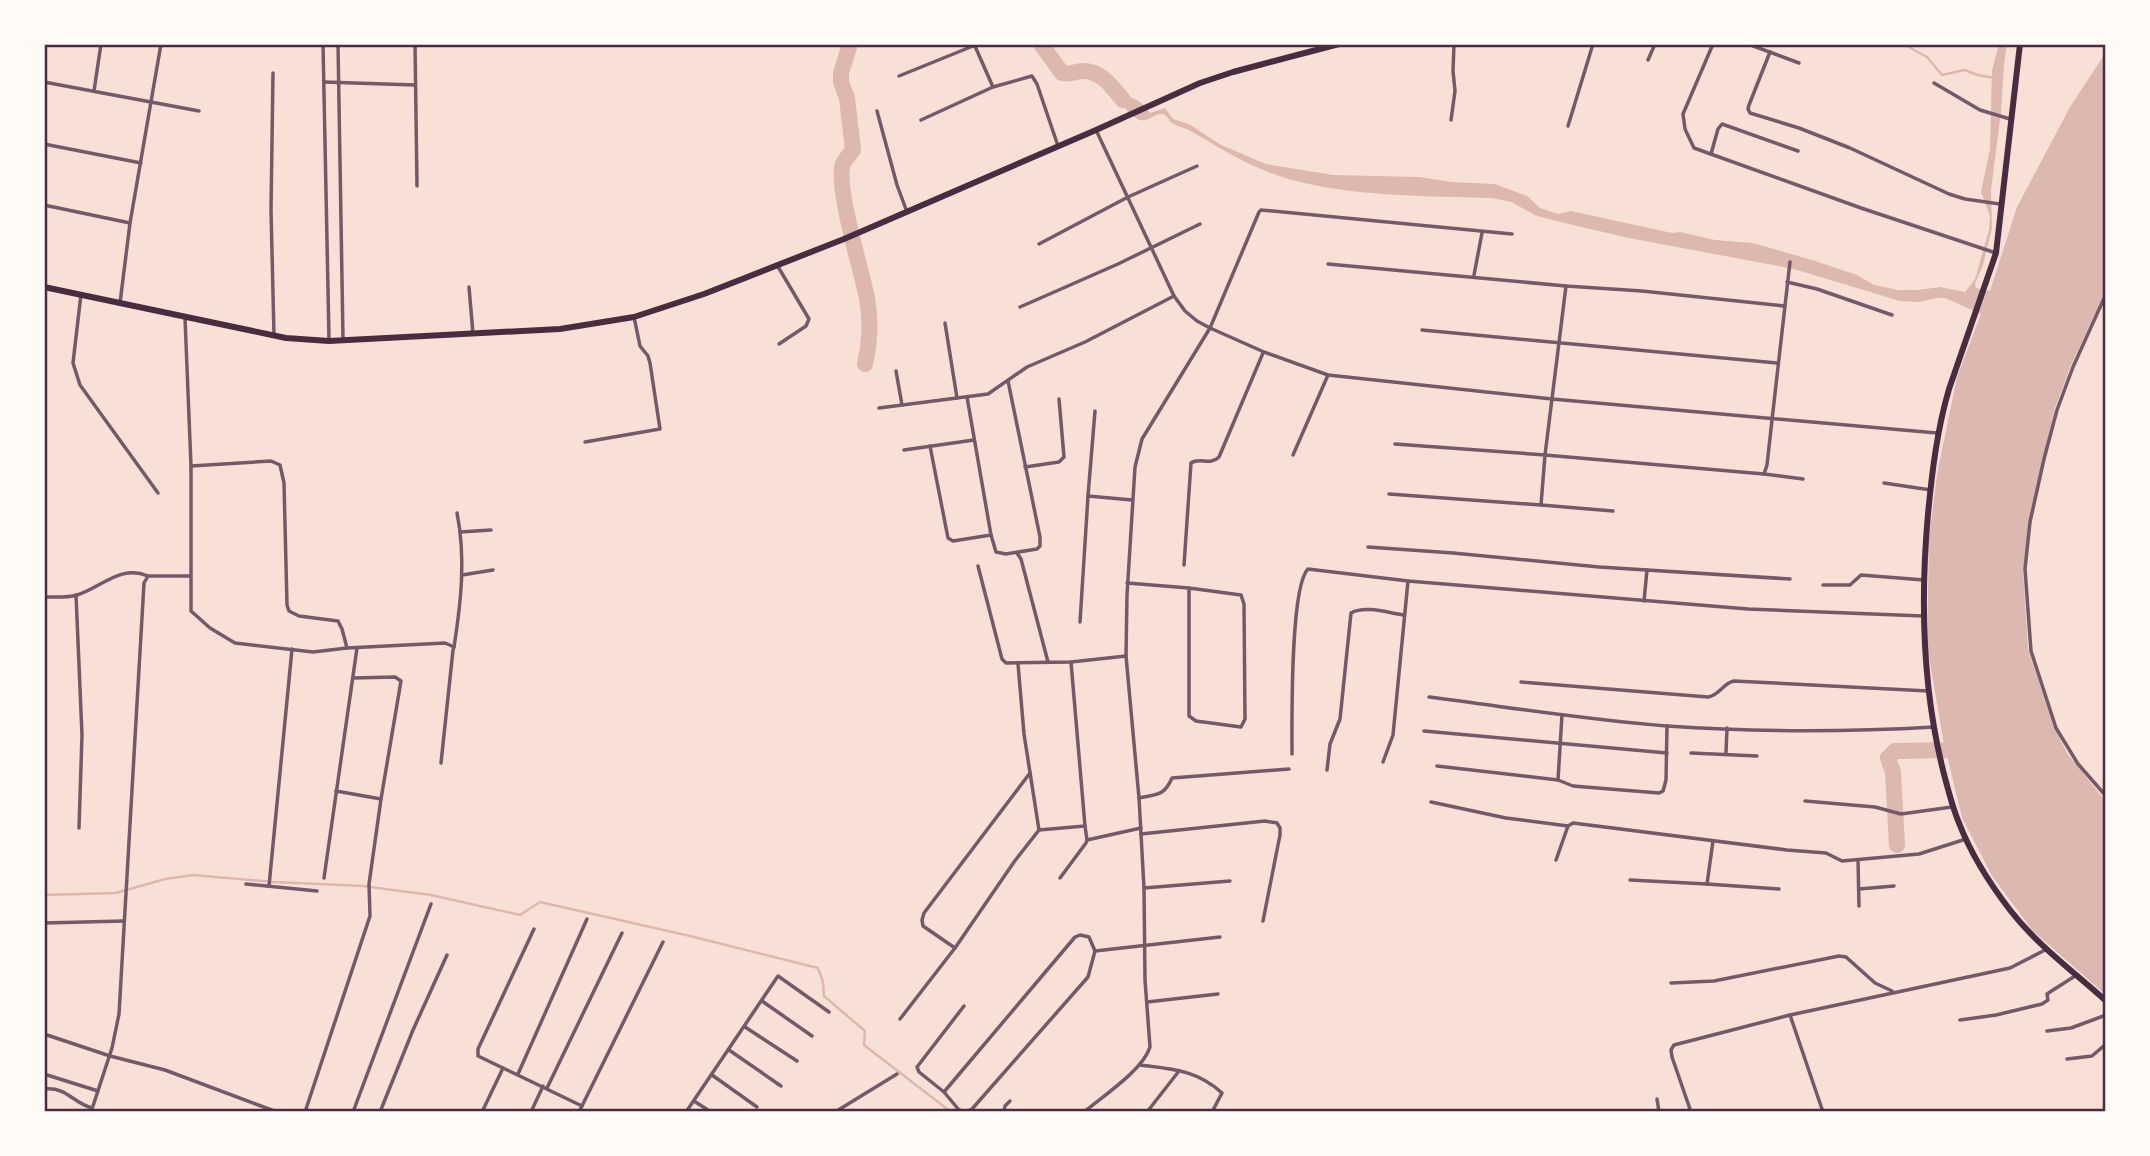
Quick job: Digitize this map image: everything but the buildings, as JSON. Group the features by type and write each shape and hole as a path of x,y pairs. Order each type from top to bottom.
{"main road":[{"path":"44,287 274,335 329,341 560,329 634,317 704,294 844,239 1200,83 1339,44"},
{"path":"2020,44 2002,204 1993,252 1949,389 1939,433 1931,490 1924,580 1923,616 1928,691 1940,758 1966,839 2010,910 2047,949 2106,1001"}],"street":[{"path":"94,91 101,44"},
{"path":"120,303 130,223 161,44"},
{"path":"323,44 329,341"},
{"path":"338,44 343,341"},
{"path":"415,44 418,186"},
{"path":"899,76 976,44 993,87"},
{"path":"1451,120 1455,91 1454,44"},
{"path":"1568,126 1593,44"},
{"path":"1648,60 1655,44"},
{"path":"1713,44 1683,114 1685,129 1695,148 1993,252"},
{"path":"1748,44 1799,63"},
{"path":"1770,51 1749,105 1750,113 1837,143 1949,194 2002,204"},
{"path":"273,74 271,210 274,335"},
{"path":"921,120 993,87 1027,76 1034,77 1058,146"},
{"path":"44,82 199,111"},
{"path":"324,82 415,85"},
{"path":"1934,83 1986,113 2010,119"},
{"path":"877,111 907,212"},
{"path":"1711,154 1722,124 1798,150"},
{"path":"1096,130 1174,296 1185,311 1210,328 1264,352 1328,375 1772,420 1939,433"},
{"path":"44,144 141,163"},
{"path":"1039,244 1128,197 1197,166"},
{"path":"44,205 130,223"},
{"path":"1084,1112 1140,1065 1150,1047 1141,828 1126,656 1132,500 1135,467 1142,439 1210,328 1261,210 1511,234"},
{"path":"1020,307 1200,224"},
{"path":"1474,276 1482,233"},
{"path":"1764,474 1790,262"},
{"path":"1328,264 1784,306"},
{"path":"777,265 809,319 806,326 779,344"},
{"path":"1787,282 1817,289 1892,315"},
{"path":"1541,505 1566,286"},
{"path":"469,287 473,334"},
{"path":"2106,294 2057,410 2030,523 2025,569 2031,651 2056,728 2078,764 2106,796"},
{"path":"81,295 73,363 76,375 80,385 158,493"},
{"path":"878,408 988,394 1027,368 1174,296"},
{"path":"185,316 191,466 192,614 235,643 313,652 444,643 454,647"},
{"path":"585,442 660,429 650,363 640,346 634,317"},
{"path":"946,323 957,398"},
{"path":"1422,330 1777,363"},
{"path":"1184,565 1191,463 1196,460 1210,462 1219,457 1264,352"},
{"path":"896,370 902,405"},
{"path":"1293,455 1328,375"},
{"path":"967,397 996,552 999,554 1037,549 1040,543 1008,382"},
{"path":"1025,467 1059,462 1064,457 1059,399"},
{"path":"1080,622 1095,411"},
{"path":"904,450 974,440"},
{"path":"1395,444 1803,479"},
{"path":"930,446 948,538 953,541 991,535"},
{"path":"191,466 271,461 280,466 284,483 289,611 299,616 338,621 347,648"},
{"path":"1884,483 1931,490"},
{"path":"1389,494 1613,511"},
{"path":"1088,496 1132,500"},
{"path":"441,762 460,611 462,575 457,513"},
{"path":"460,531 491,530"},
{"path":"1368,547 1790,579"},
{"path":"1017,552 1048,662"},
{"path":"978,566 1002,659 1009,664 1071,662 1126,656"},
{"path":"1292,754 1295,630 1303,574 1308,569 1408,581 1748,609 1923,616"},
{"path":"462,575 493,570"},
{"path":"1644,601 1647,570"},
{"path":"44,597 76,595 127,573 190,576"},
{"path":"1824,585 1850,585 1861,575 1924,580"},
{"path":"44,1089 67,1093 78,1104 91,1110 110,1056 119,1014 141,615 144,583 148,576"},
{"path":"1383,762 1393,735 1408,581"},
{"path":"1127,583 1189,588 1237,593 1242,598 1245,719 1241,727 1196,721 1189,716 1189,588"},
{"path":"76,595 82,735 79,828"},
{"path":"1327,770 1330,744 1340,719 1351,613 1354,610 1366,610 1405,615"},
{"path":"324,878 357,648"},
{"path":"269,886 292,649"},
{"path":"1060,878 1087,840 1071,662"},
{"path":"1018,664 1023,723 1039,830"},
{"path":"305,1112 368,925 368,890 401,681 395,677 353,678"},
{"path":"1521,682 1708,697 1715,696 1728,682 1734,681 1928,691"},
{"path":"1429,697 1667,726 1867,731 1934,727"},
{"path":"1558,780 1562,715"},
{"path":"1437,766 1558,780 1573,786 1659,793 1665,786 1667,726"},
{"path":"1726,753 1727,728"},
{"path":"1424,731 1667,753"},
{"path":"1691,753 1726,753 1757,757"},
{"path":"1139,798 1163,793 1172,778 1289,769"},
{"path":"955,948 923,926 924,913 1030,773"},
{"path":"336,791 381,799"},
{"path":"1805,801 1875,807 1901,814 1954,807"},
{"path":"1431,802 1506,818 1568,826 1573,823 1826,853 1842,861 1919,855 1966,839"},
{"path":"1141,834 1265,821 1277,823 1280,835 1263,920"},
{"path":"900,1019 955,948 1039,830 1084,826"},
{"path":"1556,860 1568,826"},
{"path":"1087,840 1141,828"},
{"path":"1707,884 1713,841"},
{"path":"1858,860 1859,906"},
{"path":"1630,880 1779,889"},
{"path":"1144,888 1230,881"},
{"path":"246,884 317,891"},
{"path":"1859,888 1894,886"},
{"path":"353,1112 431,904"},
{"path":"518,1074 587,919"},
{"path":"44,923 124,921"},
{"path":"534,929 478,1049 478,1056 582,1106"},
{"path":"531,1112 622,933"},
{"path":"944,1092 1075,937 1089,937 1095,951 1088,977 972,1109 966,1112 960,1110 944,1092 919,1072 917,1067 964,1006"},
{"path":"1095,951 1220,937"},
{"path":"579,1112 663,942"},
{"path":"1691,1112 1672,1057 1672,1047 1790,1015 2010,968 2047,949"},
{"path":"380,1112 447,955"},
{"path":"1671,983 1714,981 1839,956 1846,957 1875,983 1894,992"},
{"path":"1960,1020 1996,1016 2042,1004 2048,1000 2047,994 2076,975"},
{"path":"686,1112 778,976 828,1012"},
{"path":"1147,1002 1218,994"},
{"path":"762,1001 812,1036"},
{"path":"1790,1015 1822,1112"},
{"path":"2047,1031 2071,1028 2106,1015"},
{"path":"745,1027 797,1061"},
{"path":"44,1034 110,1056 165,1070 277,1112"},
{"path":"2067,1059 2092,1056 2106,1044"},
{"path":"729,1050 781,1086"},
{"path":"1140,1065 1179,1070 1200,1077 1221,1092 1222,1096 1212,1112"},
{"path":"482,1112 503,1068"},
{"path":"1147,1112 1179,1070"},
{"path":"44,1074 98,1091"},
{"path":"835,1112 897,1074"},
{"path":"712,1075 757,1107"},
{"path":"1657,1100 1659,1112"},
{"path":"694,1101 711,1112"},
{"path":"1004,1112 1010,1101"}],"shaded area":[{"path":"1999,44 2007,44 1991,190 1992,228 1983,265 1975,284 1976,288 1990,291 2017,207 2070,107 2106,52 2106,290 2071,365 2055,408 2031,511 2023,571 2028,649 2053,725 2067,753 2106,802 2106,995 2033,931 1992,876 1962,818 1943,739 1927,645 1929,539 1937,474 1957,377 1981,314 1945,298 1919,302 1900,301 1794,269 1573,225 1537,216 1511,202 1492,198 1380,194 1296,181 1260,169 1174,124 1162,114 1140,120 1123,106 1107,87 1114,81 1127,97 1140,102 1150,113 1165,108 1173,119 1189,124 1221,145 1266,164 1333,175 1419,177 1495,184 1527,196 1540,208 1558,214 1571,211 1672,233 1753,243 1857,275 1874,285 1898,290 1940,287 1965,292 1975,279 1989,230 1990,216 1981,192 1990,149 1992,70"}],"waterway":[{"path":"850,44 841,82 847,98 853,150 843,164 842,175 846,209 868,306 869,331 865,364"},
{"path":"1041,44 1062,73 1083,71 1096,74 1123,100"},
{"path":"1903,44 1927,57 1942,75 1964,70 1994,78"},
{"path":"1897,845 1893,772 1888,758 1895,751 1951,750 1965,747"},
{"path":"44,895 116,893 165,879 193,875 363,886 431,895 520,915 540,902 690,936 818,968 824,996 865,1031 864,1045 951,1112"}]}
